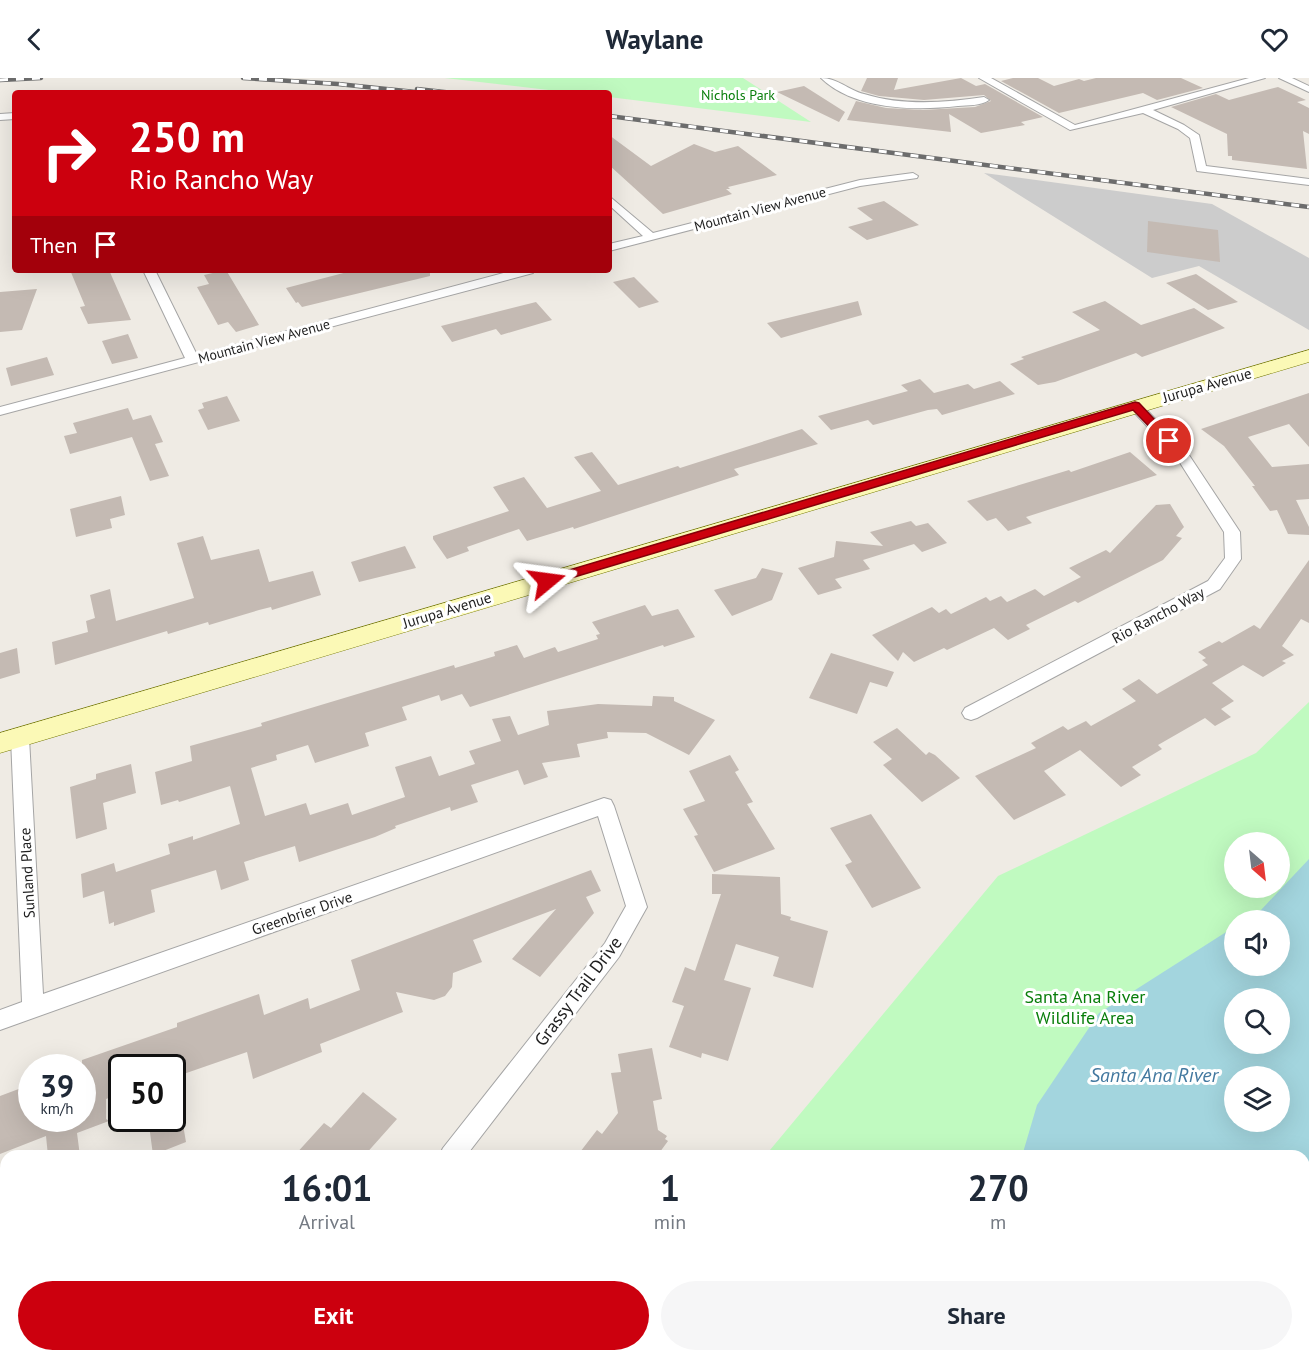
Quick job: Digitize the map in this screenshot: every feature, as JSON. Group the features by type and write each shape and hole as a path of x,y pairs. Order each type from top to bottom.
{"main road":[{"name":"Jurupa Avenue","path":"10,740 1309,356"}],"street":[{"path":"826,78 860,96 878,100 946,105 984,100"},
{"path":"984,78 1074,128 1260,78"},
{"path":"1284,78 1309,89"},
{"path":"1143,109 1181,127 1195,137 1201,169 1309,182"},
{"name":"Mountain View Avenue","path":"612,247 860,183 913,176"},
{"path":"612,202 651,237"},
{"path":"150,273 193,360"},
{"name":"Mountain View Avenue","path":"0,411 518,273"},
{"name":"Rio Rancho Way","path":"970,713 1214,585 1233,559 1232,532 1182,455 1135,406"},
{"name":"Sunland Place","path":"10,740 33,1008"},
{"name":"Greenbrier Drive","path":"0,1020 604,807"},
{"name":"Grassy Trail Drive","path":"456,1150 612,950 637,907 604,807"}],"shaded area":[{"path":"984,173 1212,204 1309,258 1309,330 1199,266 1152,278"}],"green space":[{"name":"Nichols Park","path":"445,78 743,78 811,122 612,97 612,90 548,90"},
{"name":"Santa Ana River Wildlife Area","path":"1309,702 1309,1150 770,1150 998,876 1256,753"}],"water":[{"name":"Santa Ana River","path":"1309,859 1309,1150 1024,1150 1037,1105 1099,1013 1224,933 1224,976 1290,976 1290,910 1261,910 1272,898 1290,898 1290,879"}],"building":[{"path":"867,78 898,78 894,90 961,78 976,86 985,84 1043,117 1021,122 1025,125 981,133 949,114 951,132 847,120 856,101 886,108 923,110 975,107 991,101 984,95 924,100 879,96 861,91"},
{"path":"1013,78 1038,78 1054,86 1079,79 1084,81 1096,78 1181,78 1203,88 1157,100 1143,93 1059,113 1001,81"},
{"path":"804,86 845,112 839,122 777,92"},
{"path":"1278,87 1306,100 1297,102 1309,108 1309,134 1303,131 1307,169 1232,160 1232,156 1228,156 1227,134 1171,107 1216,94 1229,100"},
{"path":"612,137 651,166 694,144 715,152 738,146 777,175 728,187 730,189 726,189 732,194 663,214 612,168"},
{"path":"884,201 919,225 867,240 848,227 873,220 857,208"},
{"path":"1148,221 1218,230 1220,262 1147,252"},
{"path":"71,273 110,273 131,320 88,324 80,307 85,306"},
{"path":"228,273 259,325 236,332 228,322 218,325 197,287 209,284 204,275"},
{"path":"344,273 430,273 430,276 302,307 298,302 296,303 286,288"},
{"path":"1196,274 1238,302 1208,310 1166,283"},
{"path":"634,277 659,302 639,308 613,282"},
{"path":"37,289 22,330 0,332 0,292"},
{"path":"858,301 862,315 781,338 767,323"},
{"path":"1105,301 1141,325 1194,308 1225,328 1142,357 1136,353 1055,382 1038,385 1010,364 1024,359 1021,357 1100,330 1072,312"},
{"path":"536,302 552,320 501,335 496,329 452,342 441,326"},
{"path":"128,334 138,358 112,364 102,341"},
{"path":"47,357 54,375 11,386 6,368"},
{"path":"920,379 934,393 968,384 974,389 1000,381 1015,394 942,415 937,409 928,410 873,425 868,420 831,430 818,416 908,391 901,385"},
{"path":"1309,393 1309,447 1289,424 1248,437 1272,467 1309,464 1309,499 1296,500 1309,527 1309,535 1288,534 1277,510 1270,511 1252,486 1255,486 1224,446 1201,429"},
{"path":"227,396 240,421 208,430 198,410 204,408 202,403"},
{"path":"128,408 133,420 151,415 163,442 155,444 169,476 150,481 132,437 70,454 64,436 77,433 73,423"},
{"path":"802,429 818,444 734,469 739,475 574,529 573,527 527,541 519,529 467,547 469,551 447,559 433,539 433,536 509,511 493,487 524,477 547,508 601,491 574,457 592,452 618,485"},
{"path":"1130,452 1157,475 1026,517 1032,523 1008,531 996,518 987,521 967,501 1069,470 1071,472"},
{"path":"121,496 125,515 110,519 112,528 76,537 70,509"},
{"path":"1170,504 1184,527 1176,536 1182,538 1163,560 1078,603 1075,601 1026,625 1030,629 1008,640 994,628 947,650 944,648 914,662 903,652 898,661 872,635 932,607 939,613 946,609 951,614 986,597 990,601 1001,596 1007,602 1035,589 1044,596 1081,577 1069,568 1106,550 1110,553 1156,505"},
{"path":"911,521 916,526 928,523 947,543 922,552 914,544 863,560 870,569 835,579 842,588 818,595 798,568 834,557 836,541 883,546 870,532"},
{"path":"203,536 211,560 259,549 269,582 313,571 321,595 272,610 271,607 209,625 208,622 168,634 167,631 55,665 52,642 88,632 86,621 95,618 90,595 110,589 116,621 194,598 177,543"},
{"path":"405,546 416,568 359,582 351,562"},
{"path":"1309,560 1309,623 1301,619 1282,646 1294,655 1282,661 1286,663 1263,677 1243,665 1212,683 1234,701 1221,709 1231,717 1215,726 1205,718 1158,745 1162,749 1132,767 1141,775 1121,787 1080,750 1044,771 1066,795 1014,820 975,776 1036,748 1031,743 1063,726 1068,730 1086,721 1091,726 1136,701 1122,689 1139,679 1157,694 1208,665 1202,660 1206,658 1198,652 1219,641 1222,643 1254,625 1260,629"},
{"path":"762,568 783,573 772,600 732,616 714,590 756,578"},
{"path":"645,605 652,616 678,609 695,637 664,647 663,645 470,707 462,694 441,701 439,695 402,707 407,720 365,733 369,746 315,763 308,745 276,755 277,760 251,768 265,816 306,803 310,815 348,803 352,815 405,797 395,767 431,756 439,776 475,764 469,751 501,741 492,719 510,716 518,735 549,725 547,711 598,704 652,706 653,696 674,697 674,701 715,720 689,755 646,733 607,732 608,738 577,744 580,757 542,763 548,777 524,785 518,770 471,785 478,802 451,811 450,807 395,826 396,828 375,837 299,862 295,846 244,862 249,880 221,890 216,870 151,890 155,912 114,926 114,922 109,924 104,891 83,898 81,874 114,863 116,872 170,854 168,844 193,836 193,840 240,824 230,786 179,802 178,800 161,805 155,772 192,761 190,746 262,726 261,723 454,665 455,668 495,656 494,652 517,645 524,658 555,647 558,652 598,639 596,635 600,634 592,622"},
{"path":"17,648 20,673 0,679 0,653"},
{"path":"831,653 894,672 887,687 870,682 857,714 809,698"},
{"path":"897,728 926,755 929,752 935,755 960,778 922,802 883,765 892,759 873,742"},
{"path":"730,755 739,770 735,772 753,802 747,804 775,849 714,872 694,836 698,835 683,809 705,801 689,771"},
{"path":"131,764 136,793 103,803 107,829 76,839 70,787 96,779 96,774"},
{"path":"871,814 921,888 872,908 845,865 852,862 830,828"},
{"path":"591,870 601,891 586,897 594,913 540,977 512,959 556,909 473,940 482,962 453,973 452,987 445,996 434,1000 396,992 403,1012 320,1044 322,1052 253,1079 247,1052 186,1073 186,1054 108,1054 106,1119 108,1121 96,1126 96,1055 177,1027 177,1023 259,994 264,1015 308,998 310,1009 360,990 351,960"},
{"path":"712,874 780,877 781,914 791,917 790,920 828,931 813,988 773,976 779,957 736,944 724,980 751,988 728,1061 702,1053 701,1058 669,1047 684,1006 672,1002 685,967 695,971 721,894 712,894"},
{"path":"652,1048 662,1099 653,1101 658,1130 667,1136 665,1139 668,1141 661,1150 582,1150 597,1130 602,1134 618,1113 611,1073 621,1072 618,1054"},
{"path":"18,1089 18,1132 80,1132 77,1133 79,1150 47,1150 46,1136 10,1150 0,1150 0,1096"},
{"path":"363,1092 397,1119 369,1150 299,1150 324,1123 331,1128"},
{"path":"150,1132 184,1132 186,1142 166,1150 152,1150"}],"railway":[{"path":"0,80 41,78"},
{"path":"243,78 396,90"},
{"path":"417,89 426,90"},
{"path":"612,116 1309,207"}],"route":[{"path":"547,581 1135,406 1169,441"}]}
